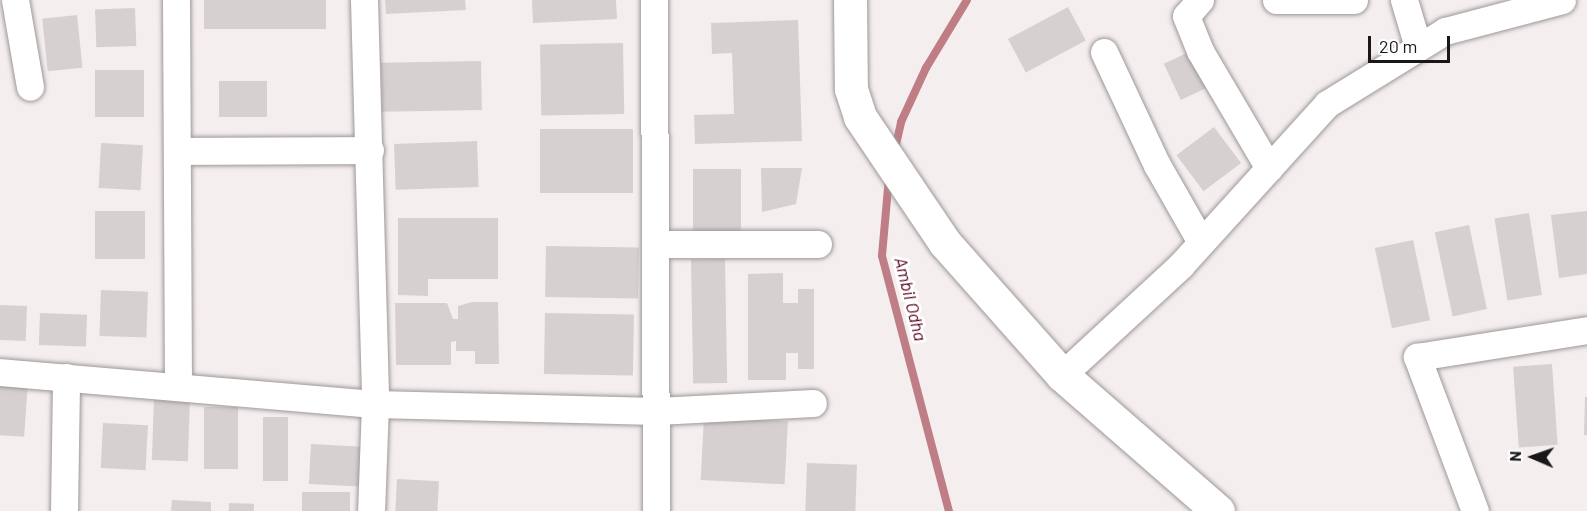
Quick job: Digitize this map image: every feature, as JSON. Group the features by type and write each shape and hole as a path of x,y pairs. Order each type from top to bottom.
{"street":[{"path":"15,0 30,87"},
{"path":"176,0 178,386"},
{"path":"364,0 370,150 375,404 371,511"},
{"path":"654,0 656,511"},
{"path":"850,0 851,89 860,117 945,243 1062,375 1218,511"},
{"path":"1200,0 1186,16 1200,51 1269,168"},
{"path":"1276,0 1354,0"},
{"path":"1404,0 1418,47"},
{"path":"1062,375 1202,242 1327,104 1444,31 1562,0"},
{"path":"1104,52 1157,165 1202,242"},
{"path":"178,152 370,150"},
{"path":"656,244 818,244"},
{"path":"1475,511 1417,357 1587,330"},
{"path":"0,372 375,404 657,411 813,403"},
{"path":"64,511 66,377"}],"building":[{"path":"204,0 326,0 326,29 204,29"},
{"path":"385,0 465,0 466,10 386,14"},
{"path":"532,0 616,0 617,19 533,23"},
{"path":"1068,7 1086,41 1026,72 1008,39"},
{"path":"135,8 136,46 96,47 95,9"},
{"path":"77,15 83,68 48,71 42,19"},
{"path":"798,20 802,141 695,144 694,115 734,114 732,53 712,54 711,23"},
{"path":"623,43 624,114 541,115 540,44"},
{"path":"1191,51 1208,87 1181,100 1164,64"},
{"path":"481,61 482,110 382,112 381,63"},
{"path":"95,70 144,70 144,117 95,117"},
{"path":"219,81 267,81 267,117 219,117"},
{"path":"1214,127 1241,163 1204,191 1176,155"},
{"path":"540,129 633,129 633,193 540,193"},
{"path":"477,141 479,187 396,190 394,144"},
{"path":"101,143 143,145 141,190 99,188"},
{"path":"761,168 802,168 796,204 762,212"},
{"path":"693,169 741,169 741,234 693,234"},
{"path":"95,211 145,211 145,259 95,259"},
{"path":"1587,211 1587,274 1559,278 1551,215"},
{"path":"1529,213 1542,295 1507,300 1494,218"},
{"path":"398,218 498,218 498,279 428,279 428,296 398,295"},
{"path":"1469,225 1487,309 1453,316 1435,232"},
{"path":"1413,240 1430,320 1392,328 1375,248"},
{"path":"546,246 639,248 638,299 545,297"},
{"path":"725,259 727,383 693,384 691,260"},
{"path":"783,273 783,303 798,303 798,289 814,289 814,369 798,369 798,353 786,353 786,380 748,380 748,274"},
{"path":"101,290 148,292 146,338 99,336"},
{"path":"472,302 498,302 499,364 475,364 475,351 456,351 456,341 451,342 451,365 396,365 395,303 447,303 453,319 458,319 458,306"},
{"path":"0,305 27,306 26,341 0,340"},
{"path":"40,313 87,315 86,347 39,345"},
{"path":"545,313 634,315 633,376 544,374"},
{"path":"1552,364 1558,445 1519,448 1513,367"},
{"path":"0,380 28,382 24,437 0,435"},
{"path":"1585,397 1587,397 1587,435 1584,435"},
{"path":"154,398 190,399 188,461 152,460"},
{"path":"204,407 238,407 238,469 204,469"},
{"path":"263,417 288,417 288,481 263,481"},
{"path":"704,417 788,421 785,484 701,480"},
{"path":"103,423 148,425 146,470 101,468"},
{"path":"311,444 362,447 360,487 309,484"},
{"path":"807,463 857,465 855,511 805,511"},
{"path":"397,479 439,481 437,511 395,511"},
{"path":"302,492 350,492 350,511 302,511"},
{"path":"172,500 211,502 211,511 171,511"},
{"path":"229,503 254,504 254,511 229,511"}],"waterway":[{"name":"Ambil Odha","path":"894,153 901,122 926,68 967,0"},
{"name":"Ambil Odha","path":"889,177 882,256 949,511"}]}
